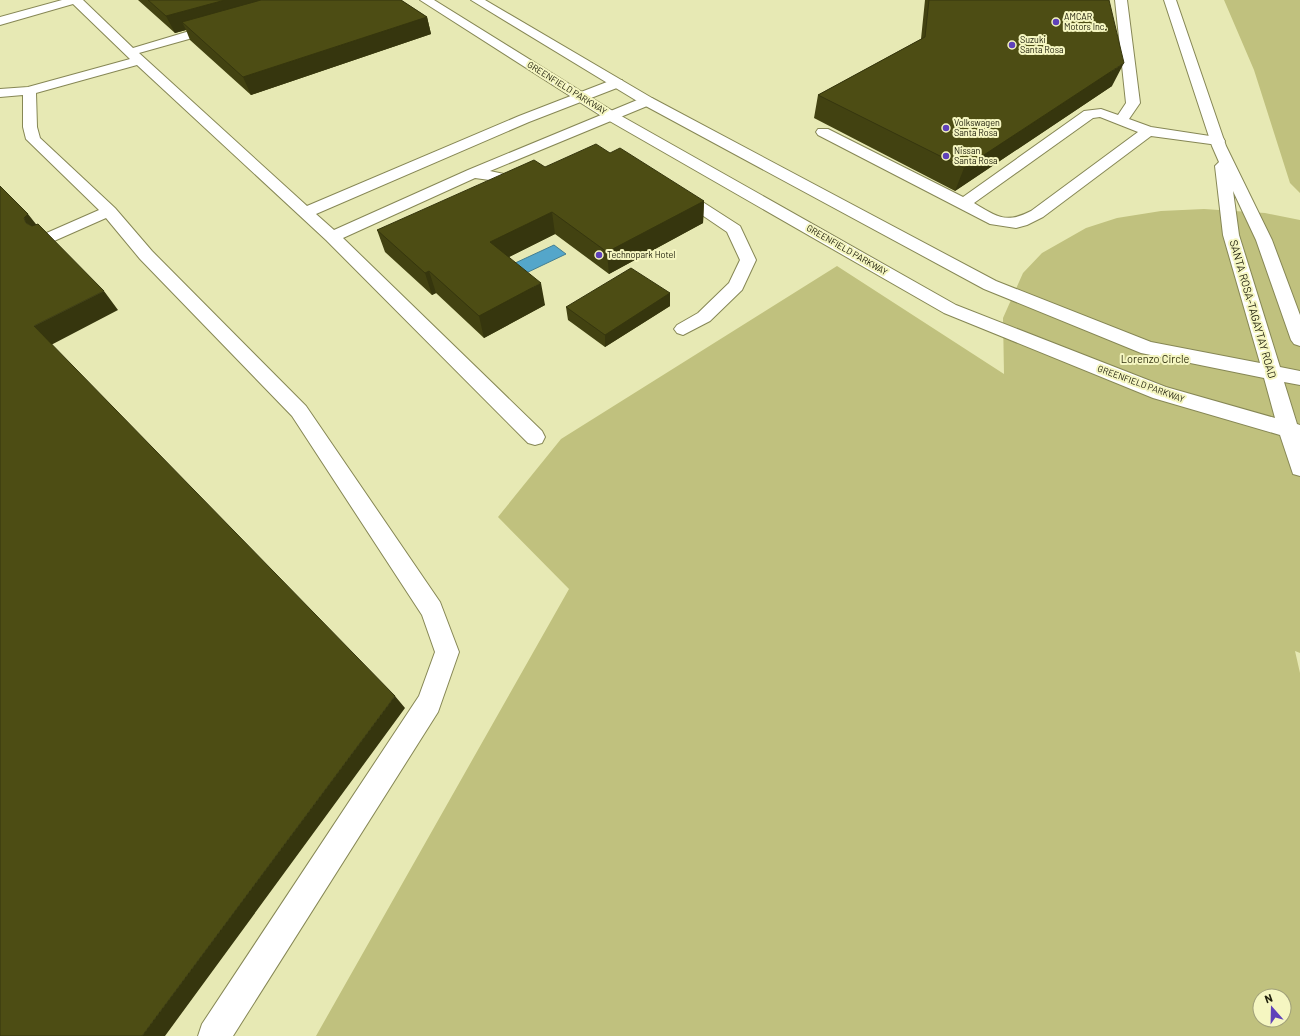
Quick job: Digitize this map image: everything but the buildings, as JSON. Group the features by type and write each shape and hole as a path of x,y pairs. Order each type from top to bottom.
{"main road":[{"path":"0,21 75,0 306,212 535,437"},
{"name":"GREENFIELD PARKWAY","path":"426,0 611,116 950,309 1160,393 1294,431"},
{"path":"477,0 647,100 990,285 1148,348 1300,378"},
{"path":"1121,0 1133,103 1122,120"},
{"name":"SANTA ROSA-TAGAYTAY ROAD","path":"1170,0 1219,144 1264,240 1300,340"},
{"path":"0,93 29,91 229,24"},
{"path":"306,212 524,119 618,83"},
{"path":"29,91 30,127 33,139 109,211 146,255 299,411 432,610 447,652 429,703 214,1036"},
{"path":"332,237 473,173 647,100"},
{"path":"964,203 1089,114 1101,113 1148,131 1219,144"},
{"path":"823,132 964,203 986,217 1000,222 1017,223 1037,214 1148,131"},
{"name":"SANTA ROSA-TAGAYTAY ROAD","path":"1219,144 1231,235 1272,373 1294,431 1300,468"},
{"path":"473,173 504,178 539,173"},
{"path":"666,184 734,229 748,260 736,286 704,317 683,329"},
{"path":"48,238 109,211"}],"green space":[{"path":"1224,0 1300,0 1300,193 1290,183 1254,70"},
{"name":"Lorenzo Circle","path":"1204,209 1265,213 1300,220 1300,653 1295,651 1300,673 1300,1036 316,1036 569,589 498,517 561,439 837,266 1004,374 1003,318 1023,273 1042,253 1086,228 1117,218 1161,211"}],"water":[{"path":"554,245 566,254 524,274 513,264"}],"place":[{"name":"AMCAR Motors Inc.","path":"1056,22"},
{"name":"Suzuki Santa Rosa","path":"1012,45"},
{"name":"Volkswagen Santa Rosa","path":"946,128"},
{"name":"Nissan Santa Rosa","path":"946,156"},
{"name":"Technopark Hotel","path":"599,255"}]}
